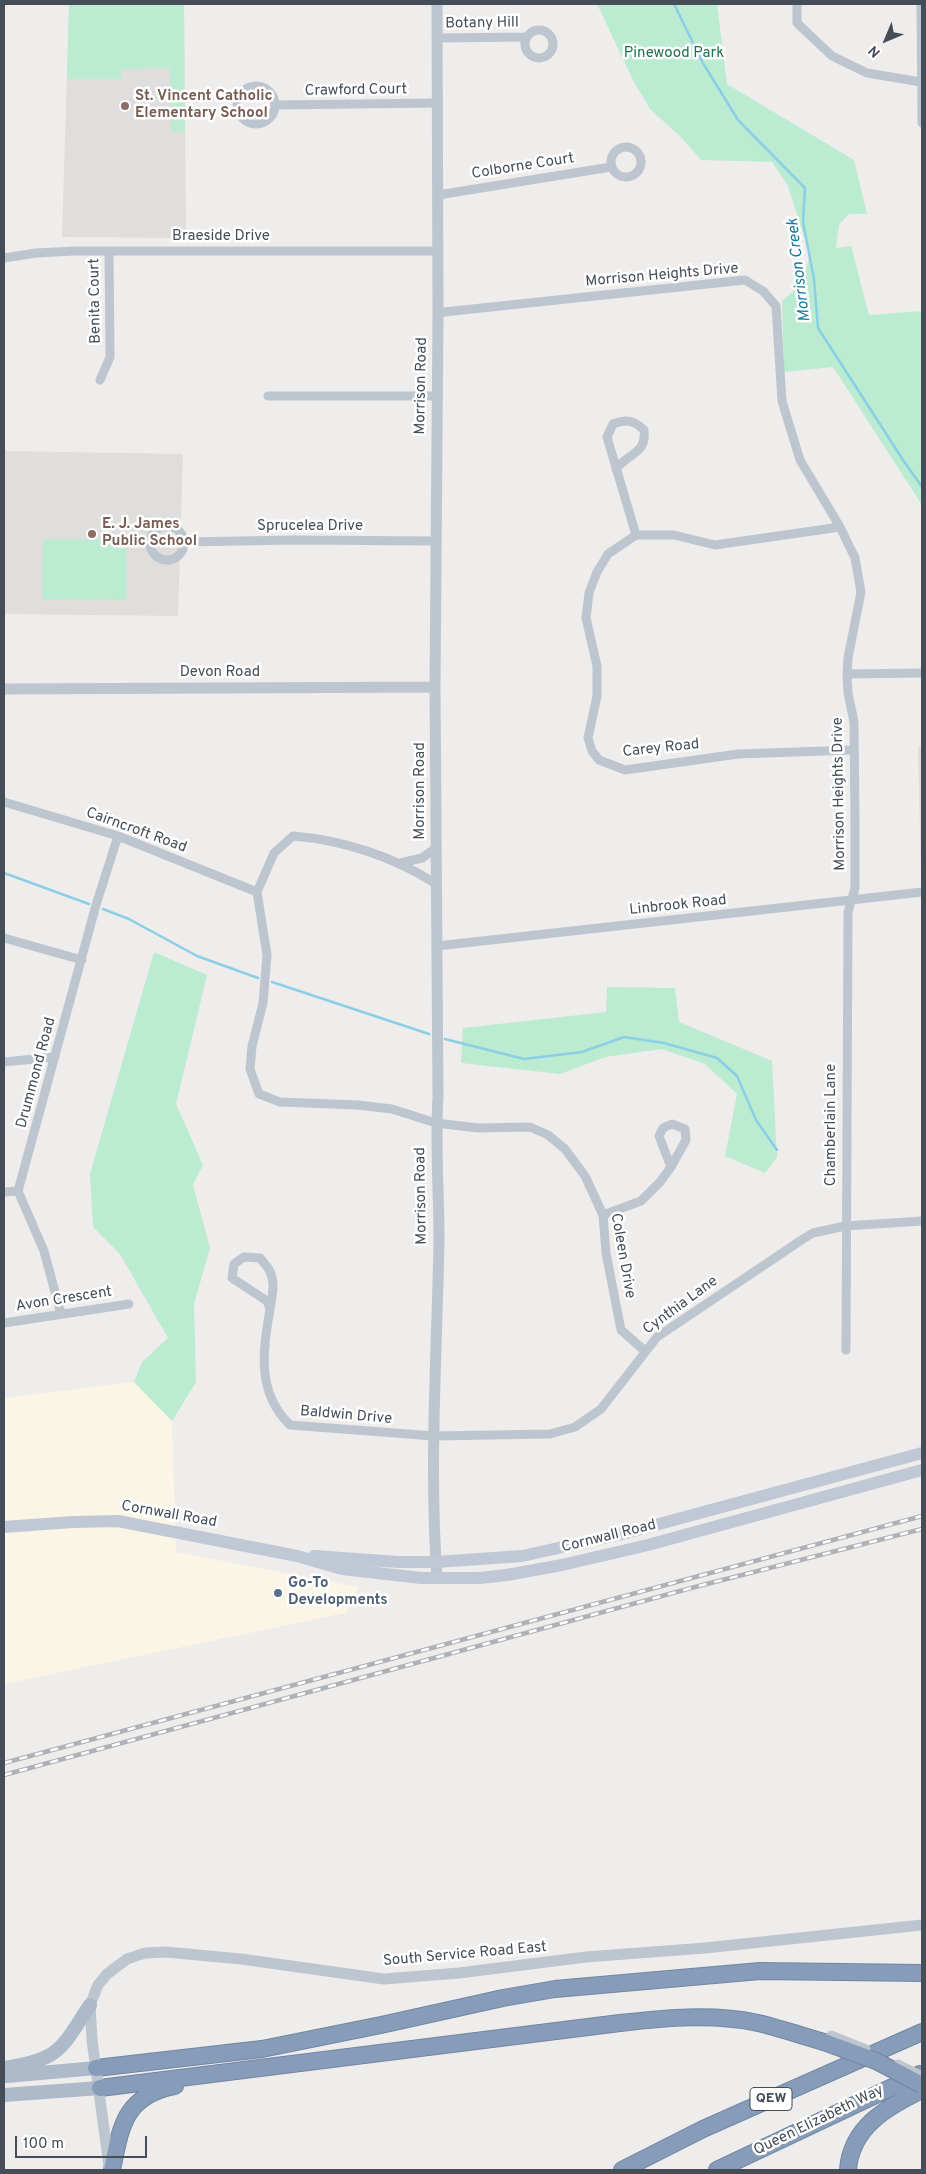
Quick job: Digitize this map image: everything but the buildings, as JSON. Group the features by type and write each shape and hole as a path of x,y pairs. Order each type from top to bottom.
{"highway":[{"path":"96,2068 262,2048 555,1989 760,1971 922,1974"},
{"path":"100,2088 620,2022 674,2017 757,2023 828,2039 922,2085"},
{"name":"QEW","path":"622,2170 712,2125 922,2032"},
{"path":"111,2170 121,2130 130,2111 143,2098 157,2090 200,2081 220,2073"},
{"name":"Queen Elizabeth Way","path":"717,2170 922,2074"},
{"path":"848,2170 851,2150 870,2120 894,2103 922,2090"}],"main road":[{"name":"Cornwall Road","path":"297,1556 398,1562 436,1562 522,1556 622,1534 922,1453"},
{"name":"Cornwall Road","path":"4,1527 118,1521 297,1556 342,1569 437,1578 507,1576 648,1544 922,1470"},
{"path":"4,2068 33,2063 53,2055 67,2042 90,2005"},
{"path":"4,2076 96,2068"},
{"path":"4,2095 100,2088"}],"street":[{"name":"Morrison Road","path":"437,4 438,314 435,687 436,1123 439,1238 434,1436 437,1578"},
{"path":"796,4 798,23 832,56 867,73 921,82"},
{"path":"921,4 922,123"},
{"name":"Botany Hill","path":"437,38 527,37"},
{"path":"262,87 269,91 275,105 273,113 268,119 261,123 253,124 246,121 240,115 237,108 237,100 240,93 246,88 262,87"},
{"name":"Crawford Court","path":"275,105 438,103"},
{"name":"Colborne Court","path":"438,195 611,166"},
{"name":"Benita Court","path":"100,380 110,357 109,251"},
{"name":"Braeside Drive","path":"4,258 36,252 438,251"},
{"name":"Morrison Heights Drive","path":"438,314 459,310 745,280 763,291 776,306 782,401 800,460 840,527 855,558 861,592 848,658 847,674 848,693 854,722 855,888 851,900"},
{"path":"268,396 437,396"},
{"path":"616,469 624,460 640,450 644,444 644,430 630,420 613,424 607,438 616,469 636,536 674,535 715,545 840,527"},
{"name":"Carey Road","path":"636,536 608,554 597,572 589,593 586,618 598,666 597,696 588,738 592,751 599,760 625,770 738,754 854,750"},
{"name":"Sprucelea Drive","path":"184,542 294,540 437,541"},
{"path":"847,674 922,673"},
{"name":"Devon Road","path":"4,689 435,687"},
{"name":"Cairncroft Road","path":"4,802 118,836 257,892"},
{"name":"Drummond Road","path":"18,1191 96,905 118,836"},
{"path":"257,892 274,853 293,836 323,838 400,863 436,884"},
{"path":"400,863 422,858 436,848"},
{"name":"Coleen Drive","path":"257,892 267,955 263,1003 252,1046 250,1069 259,1094 280,1102 358,1105 392,1109 436,1123 478,1128 530,1128 548,1135 565,1149 585,1176 603,1215 606,1253 621,1330 645,1351"},
{"name":"Linbrook Road","path":"437,946 922,892"},
{"name":"Chamberlain Lane","path":"846,1350 845,1226 848,912 851,900"},
{"path":"4,938 82,960"},
{"path":"4,1062 55,1057"},
{"path":"603,1215 641,1201 660,1182 671,1167"},
{"path":"4,1192 18,1191 44,1252 62,1314"},
{"name":"Cynthia Lane","path":"434,1436 550,1434 575,1427 601,1409 657,1337 813,1233 845,1226 922,1221"},
{"name":"Baldwin Drive","path":"270,1309 266,1302 232,1278 234,1264 244,1257 260,1258 270,1272 273,1293 270,1309 264,1340 266,1385 277,1413 290,1425 434,1436"},
{"name":"Avon Crescent","path":"4,1322 129,1304"},
{"name":"South Service Road East","path":"111,2170 92,2040 90,2005 98,1985 107,1974 127,1959 145,1953 166,1952 241,1959 384,1979 459,1974 586,1957 705,1948 922,1925"},
{"path":"828,2039 883,2056 922,2074"}],"shaded area":[{"name":"St. Vincent Catholic Elementary School","path":"69,4 184,4 186,238 62,237"},
{"name":"E. J. James Public School","path":"4,451 183,454 178,616 4,614"},
{"path":"922,746 922,876 921,877 918,747"},
{"path":"134,1382 172,1421 176,1552 359,1587 346,1613 4,1684 4,1398"}],"green space":[{"path":"69,4 184,4 185,133 171,131 170,68 121,69 121,79 67,79"},
{"name":"Pinewood Park","path":"597,4 717,4 727,84 854,160 867,214 849,214 839,225 836,248 851,246 869,315 922,311 922,505 833,367 784,372 782,301 801,284 810,256 788,186 772,162 701,160 681,137 650,109 634,82"},
{"path":"43,539 126,540 126,600 42,599"},
{"path":"154,952 207,975 176,1104 203,1165 193,1185 210,1248 194,1304 196,1382 172,1421 134,1382 142,1362 168,1338 120,1254 93,1227 90,1174"},
{"path":"607,987 675,988 679,1022 772,1061 777,1157 765,1173 725,1156 737,1094 705,1064 662,1049 605,1057 560,1074 461,1063 463,1028 606,1012"}],"waterway":[{"name":"Morrison Creek","path":"674,4 703,63 738,120 805,188 803,222 814,279 818,328 922,487"},
{"path":"4,873 89,904"},
{"path":"103,909 129,919 197,956 258,978"},
{"path":"272,982 429,1034"},
{"path":"445,1039 524,1059 582,1052 624,1037 664,1043 717,1058 737,1076 756,1120 777,1150"}],"railway":[{"path":"4,1763 922,1516"},
{"path":"4,1775 695,1587 922,1529"}],"place":[{"name":"St. Vincent Catholic Elementary School","path":"125,106"},
{"name":"E. J. James Public School","path":"92,534"},
{"name":"Go-To Developments","path":"278,1593"}]}
